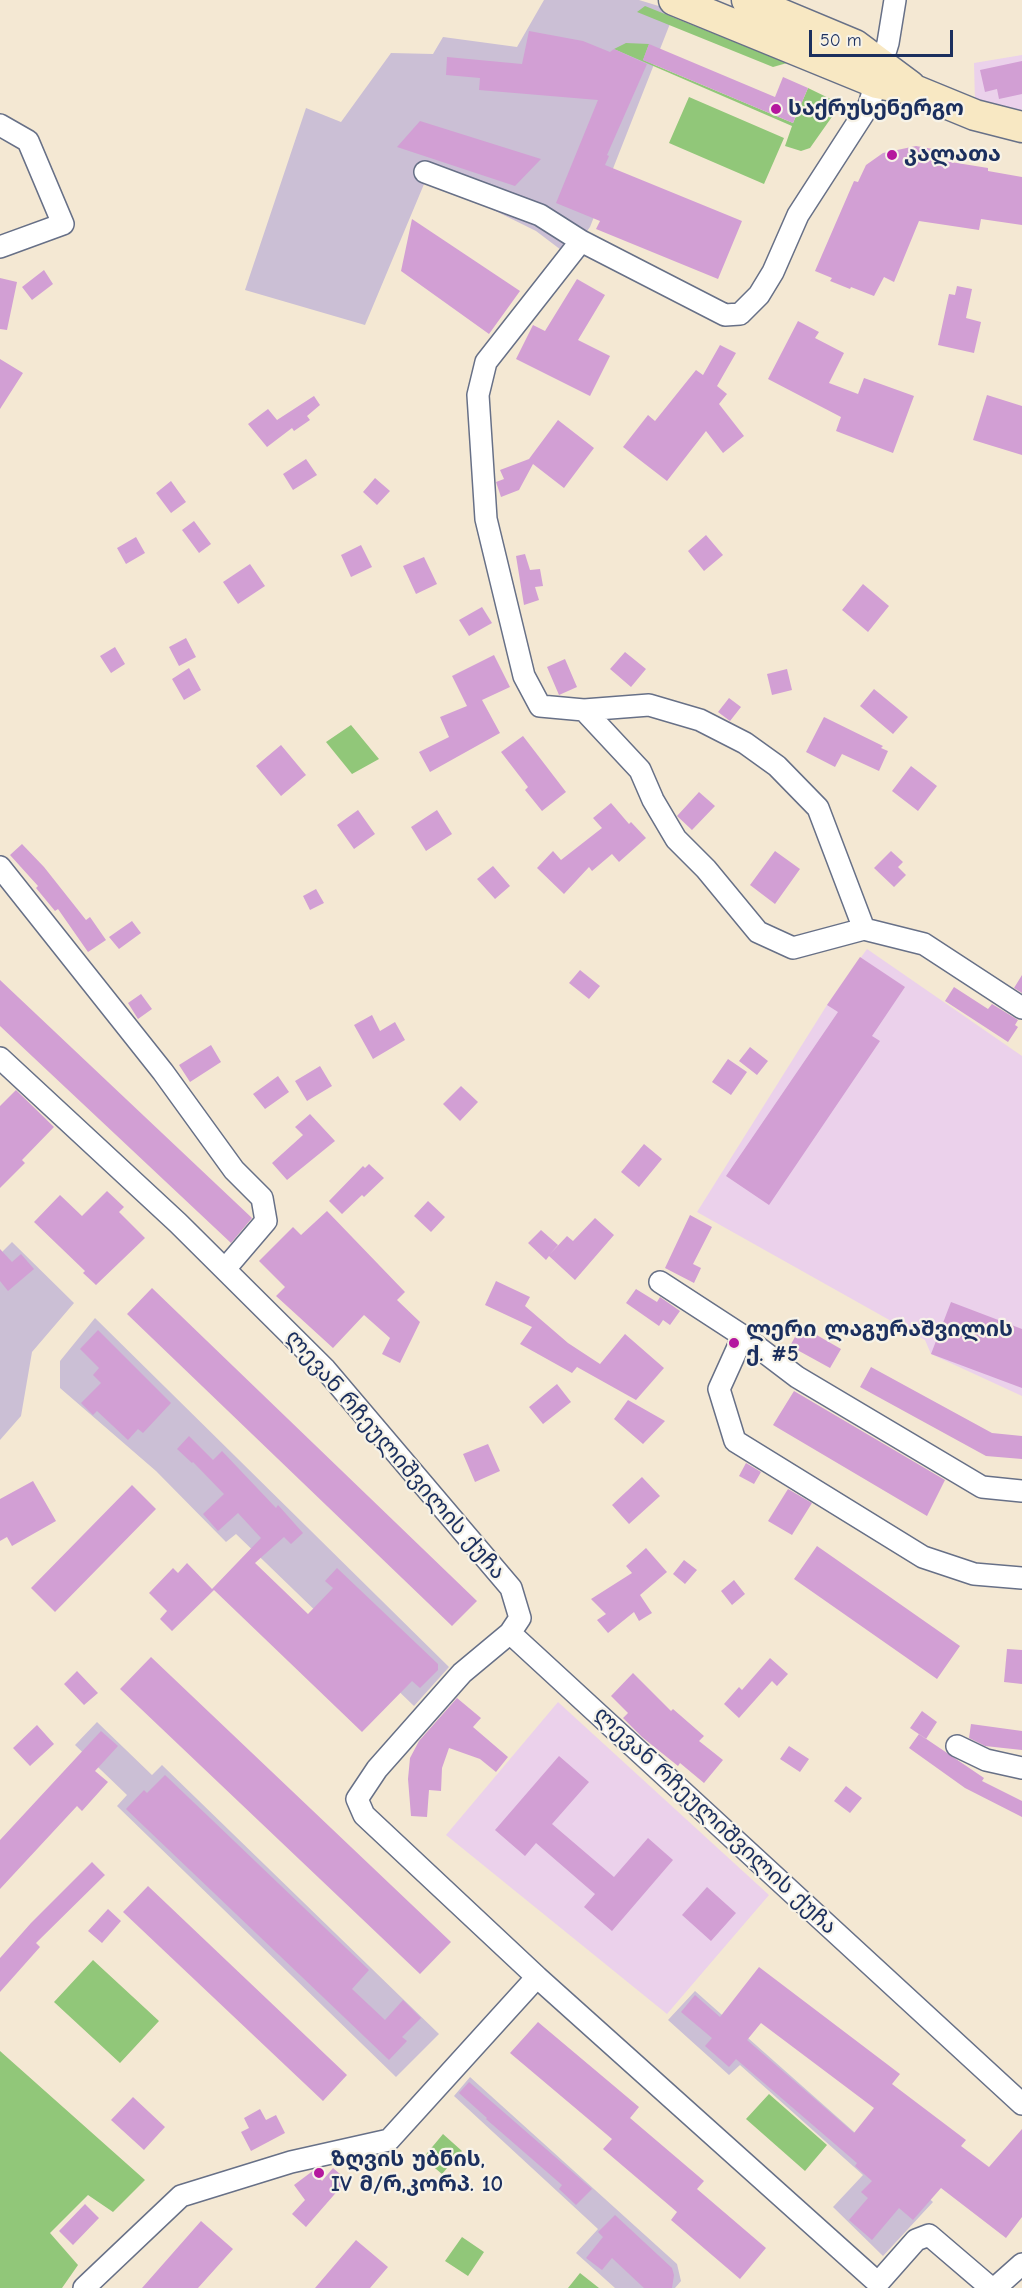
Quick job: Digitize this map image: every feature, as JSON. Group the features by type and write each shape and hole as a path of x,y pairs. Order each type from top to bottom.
{"main road":[{"path":"674,0 703,6 880,74 975,115 1022,127"},
{"path":"747,0 855,45 880,74"}],"street":[{"path":"425,172 540,215 580,241 725,315 740,314 759,295 773,273 798,215 869,105 888,43 895,0"},
{"path":"0,125 28,141 63,224 0,248"},
{"path":"580,241 486,362 478,395 486,519 524,676 540,705 584,710 649,705 700,720 745,743 777,766 818,808 864,929"},
{"path":"584,710 640,770 653,800 676,839 706,869 758,932 793,948 864,929 924,944 1022,1008"},
{"path":"0,867 163,1072 234,1170 262,1198 266,1221 225,1269"},
{"name":"ლევან რჩეულიშვილის ქუჩა","path":"0,1058 178,1222 325,1369 511,1588 520,1618 510,1633 1022,2104"},
{"path":"660,1282 743,1336 797,1377 982,1487 1022,1491"},
{"path":"743,1336 719,1389 735,1441 923,1557 974,1574 1022,1578"},
{"path":"510,1633 462,1673 377,1769 357,1799 364,1815 537,1977 876,2286 916,2240 929,2235 993,2288 1022,2264"},
{"path":"957,1746 986,1760 1022,1768"},
{"path":"84,2288 181,2196 291,2162 389,2140 537,1977"}],"shaded area":[{"path":"544,0 639,0 675,11 590,227 569,256 536,231 427,177 365,325 245,290 306,108 341,122 391,53 433,54 443,37 517,47"},
{"path":"1022,55 1022,114 975,102 974,63"},
{"path":"867,949 1022,1056 1022,1396 931,1354 925,1340 697,1212 827,1005"},
{"path":"12,1242 74,1303 32,1352 21,1416 0,1440 0,1254"},
{"path":"95,1318 449,1667 414,1706 236,1534 226,1542 156,1471 60,1388 60,1361"},
{"path":"558,1702 769,1895 667,2014 446,1835"},
{"path":"97,1722 152,1775 162,1765 439,2034 396,2077 117,1806 127,1795 75,1745"},
{"path":"695,1991 933,2202 883,2256 833,2207 863,2175 740,2065 729,2075 668,2020"},
{"path":"470,2077 677,2264 681,2281 675,2288 615,2288 576,2253 598,2229 454,2096"}],"green space":[{"path":"645,6 787,63 773,67 637,12"},
{"path":"626,43 649,44 643,60 793,123 808,88 841,104 810,148 801,151 785,146 792,126 614,49"},
{"path":"689,97 784,138 764,184 669,143"},
{"path":"351,725 379,759 352,774 326,742"},
{"path":"93,1960 159,2021 120,2063 54,2002"},
{"path":"0,2051 145,2180 113,2212 88,2195 50,2233 78,2265 62,2288 0,2288"},
{"path":"769,2094 827,2145 805,2171 746,2119"},
{"path":"443,2134 462,2151 442,2174 423,2158"},
{"path":"462,2237 484,2252 468,2276 445,2261"},
{"path":"580,2273 599,2288 568,2288"}],"building":[{"path":"529,31 583,41 610,52 614,49 647,64 607,155 609,156 605,165 742,221 718,279 596,229 600,221 556,203 598,100 479,90 480,78 446,75 447,57 522,64"},
{"path":"649,44 775,97 783,77 808,88 793,123 643,60"},
{"path":"1022,61 1022,94 999,99 997,89 985,92 980,70"},
{"path":"420,121 541,159 515,186 397,147"},
{"path":"916,146 933,149 932,159 988,168 988,171 1022,177 1022,225 981,219 979,230 919,221 894,282 884,277 874,296 830,281 832,278 815,271 854,181 858,182 866,165 883,153"},
{"path":"412,219 520,291 489,334 401,271"},
{"path":"44,270 53,284 32,300 22,287"},
{"path":"0,278 17,282 7,330 0,329"},
{"path":"577,279 605,295 578,340 610,356 590,396 516,359 533,325 545,331"},
{"path":"957,286 972,289 966,318 981,322 974,353 938,345 949,294 955,295"},
{"path":"798,321 819,332 815,338 844,353 829,383 858,394 864,378 914,396 893,453 836,431 841,417 768,379"},
{"path":"720,345 736,353 717,386 727,394 719,404 744,436 723,453 706,431 667,481 623,447 648,415 655,421 696,370 703,375"},
{"path":"0,359 23,373 0,409"},
{"path":"987,395 1022,406 1022,455 973,440"},
{"path":"314,396 320,405 307,416 310,420 294,431 292,428 267,447 248,424 268,409 277,420"},
{"path":"558,420 594,448 564,488 533,464 519,490 501,497 496,482 504,479 500,470 529,459"},
{"path":"306,459 317,475 293,490 283,474"},
{"path":"375,478 390,491 377,505 363,492"},
{"path":"171,481 186,502 171,513 156,493"},
{"path":"194,521 211,544 199,553 182,530"},
{"path":"706,535 723,555 704,571 688,551"},
{"path":"136,537 145,553 126,564 117,548"},
{"path":"361,545 372,567 351,577 341,555"},
{"path":"525,554 530,570 540,569 543,586 535,587 539,600 524,605 516,556"},
{"path":"424,557 437,584 416,594 403,566"},
{"path":"250,564 265,586 238,604 223,582"},
{"path":"863,584 889,606 868,632 842,610"},
{"path":"482,607 492,623 469,636 459,620"},
{"path":"186,638 196,657 179,666 169,647"},
{"path":"115,647 125,664 111,673 100,656"},
{"path":"625,652 646,669 631,687 610,669"},
{"path":"494,655 510,687 482,700 500,733 430,772 419,752 449,737 440,717 467,706 452,676"},
{"path":"565,659 577,687 559,695 547,667"},
{"path":"189,668 201,690 184,700 172,679"},
{"path":"787,669 792,690 772,695 767,674"},
{"path":"874,689 908,717 893,734 860,706"},
{"path":"729,698 741,707 730,721 718,712"},
{"path":"824,717 883,746 881,748 888,751 879,771 842,754 835,767 806,752"},
{"path":"523,736 566,792 542,811 525,790 528,787 501,752"},
{"path":"281,745 306,775 281,796 256,766"},
{"path":"911,766 937,786 918,811 892,791"},
{"path":"699,792 715,806 692,830 677,816"},
{"path":"611,803 629,824 631,822 646,838 619,862 612,854 592,871 589,867 564,894 537,868 553,851 561,860 602,828 593,818"},
{"path":"358,810 375,834 354,849 337,825"},
{"path":"437,810 452,834 426,851 411,827"},
{"path":"22,844 44,867 86,920 90,917 106,940 88,952 58,909 55,911 36,888 38,886 10,855"},
{"path":"775,851 800,869 775,904 750,885"},
{"path":"891,851 903,862 898,867 906,875 894,887 874,868"},
{"path":"493,866 510,886 495,899 477,879"},
{"path":"316,889 324,903 310,910 303,896"},
{"path":"132,921 141,933 119,949 109,937"},
{"path":"860,957 905,987 872,1036 880,1041 769,1205 726,1176 838,1012 827,1005"},
{"path":"580,970 600,986 589,999 569,983"},
{"path":"1022,975 1022,993 1014,988"},
{"path":"0,980 252,1218 231,1243 0,1026"},
{"path":"954,987 988,1009 992,1004 1018,1020 1015,1025 1018,1027 1008,1042 945,1001"},
{"path":"141,994 152,1009 138,1019 128,1003"},
{"path":"372,1015 380,1031 395,1022 405,1040 373,1059 354,1025"},
{"path":"211,1045 221,1062 190,1082 179,1065"},
{"path":"750,1047 768,1061 757,1075 739,1061"},
{"path":"728,1059 747,1072 731,1095 712,1082"},
{"path":"320,1066 332,1086 307,1101 295,1081"},
{"path":"278,1076 289,1092 265,1109 253,1094"},
{"path":"461,1086 478,1102 460,1121 443,1104"},
{"path":"16,1090 54,1127 22,1160 25,1163 0,1188 0,1106"},
{"path":"310,1114 335,1141 287,1180 272,1163 303,1135 295,1127"},
{"path":"644,1144 662,1159 639,1187 621,1172"},
{"path":"369,1164 384,1178 342,1214 329,1201 363,1166 365,1168"},
{"path":"107,1191 124,1207 119,1212 145,1238 96,1285 83,1273 85,1271 34,1222 60,1195 82,1216"},
{"path":"428,1201 445,1217 431,1232 414,1216"},
{"path":"327,1211 405,1292 397,1300 420,1322 400,1363 382,1354 390,1338 364,1315 333,1348 276,1296 285,1287 259,1261 293,1227 301,1235"},
{"path":"690,1215 712,1227 693,1264 701,1268 694,1283 665,1268"},
{"path":"595,1218 614,1235 575,1280 549,1256 546,1260 528,1243 541,1230 558,1245 550,1254 567,1236 573,1241"},
{"path":"0,1249 12,1262 21,1254 34,1269 8,1291 0,1281"},
{"path":"496,1281 530,1297 525,1306 568,1343 600,1364 625,1334 664,1368 636,1400 577,1367 572,1373 520,1344 532,1327 485,1305"},
{"path":"152,1288 477,1601 452,1626 127,1314"},
{"path":"636,1289 657,1302 660,1297 680,1311 670,1325 663,1320 659,1326 626,1303"},
{"path":"951,1302 1022,1329 1022,1388 931,1354"},
{"path":"801,1326 841,1349 830,1368 790,1346"},
{"path":"98,1330 171,1403 143,1433 138,1429 128,1440 97,1411 93,1415 81,1403 101,1383 93,1375 99,1368 80,1349"},
{"path":"871,1367 992,1433 1022,1436 1022,1459 986,1456 860,1387"},
{"path":"557,1384 571,1402 543,1424 529,1407"},
{"path":"794,1391 945,1480 927,1516 773,1425"},
{"path":"628,1400 665,1421 643,1444 614,1419"},
{"path":"189,1436 213,1460 222,1451 276,1508 278,1505 303,1533 291,1544 284,1537 255,1563 308,1614 333,1588 325,1581 337,1568 438,1664 438,1670 420,1688 412,1681 362,1732 214,1590 172,1631 160,1619 167,1611 149,1593 173,1568 178,1573 187,1563 212,1589 261,1538 238,1513 218,1531 203,1514 224,1494 177,1449"},
{"path":"488,1444 500,1471 475,1482 463,1454"},
{"path":"746,1463 761,1472 754,1484 739,1476"},
{"path":"642,1477 660,1496 629,1524 612,1505"},
{"path":"33,1481 56,1521 12,1546 7,1537 0,1541 0,1499"},
{"path":"132,1485 156,1509 55,1612 31,1588"},
{"path":"788,1489 812,1503 792,1535 768,1521"},
{"path":"817,1546 960,1646 937,1679 794,1579"},
{"path":"646,1548 667,1572 640,1595 652,1613 639,1621 634,1612 608,1633 597,1620 606,1614 591,1599 632,1573 626,1566"},
{"path":"684,1560 697,1570 685,1584 673,1574"},
{"path":"734,1580 745,1594 732,1605 721,1591"},
{"path":"1007,1649 1022,1650 1022,1684 1004,1682"},
{"path":"151,1657 451,1942 420,1974 120,1689"},
{"path":"770,1658 788,1674 777,1686 772,1681 739,1718 724,1704 739,1687 742,1690"},
{"path":"77,1671 98,1693 84,1705 64,1684"},
{"path":"633,1673 671,1711 673,1709 704,1736 699,1741 723,1760 704,1783 680,1763 678,1766 642,1737 623,1718 628,1713 611,1696"},
{"path":"457,1698 481,1718 473,1727 508,1757 496,1772 480,1759 449,1748 442,1768 441,1791 429,1790 427,1817 411,1816 408,1779 410,1758 419,1741"},
{"path":"922,1711 937,1722 926,1739 910,1728"},
{"path":"971,1724 1022,1731 1022,1750 985,1746 969,1738"},
{"path":"37,1725 54,1744 30,1766 13,1748"},
{"path":"101,1731 118,1746 95,1771 108,1782 82,1811 77,1806 0,1889 0,1840"},
{"path":"919,1734 984,1778 982,1781 1022,1801 1022,1817 965,1788 909,1748"},
{"path":"789,1746 809,1759 800,1772 780,1759"},
{"path":"559,1756 589,1782 552,1824 614,1877 648,1838 673,1860 612,1931 584,1907 595,1894 536,1843 525,1856 495,1830"},
{"path":"165,1775 369,1970 352,1989 385,2020 403,2000 421,2018 402,2037 407,2041 389,2060 126,1809 144,1790 147,1793"},
{"path":"846,1786 862,1798 850,1813 834,1801"},
{"path":"92,1862 105,1875 36,1943 40,1947 0,1992 0,1958 31,1923"},
{"path":"148,1886 347,2075 323,2101 123,1912"},
{"path":"707,1887 736,1913 711,1941 682,1915"},
{"path":"108,1909 121,1921 102,1943 88,1931"},
{"path":"759,1967 900,2074 892,2084 966,2140 961,2146 989,2167 1022,2129 1022,2217 1006,2238 941,2188 913,2220 899,2208 872,2240 849,2220 868,2198 861,2192 872,2181 855,2166 857,2163 736,2059 729,2067 705,2046 712,2038 681,2012 695,1995 720,2017","holes":["761,2023 874,2108 854,2133 747,2040"]},
{"path":"538,2022 639,2107 630,2118 704,2181 697,2189 766,2248 740,2279 671,2220 677,2212 603,2149 612,2139 510,2053"},
{"path":"469,2082 592,2189 576,2205 559,2189 562,2185 459,2093"},
{"path":"133,2097 165,2127 144,2150 111,2120"},
{"path":"260,2109 266,2120 276,2115 285,2133 251,2151 241,2132 249,2128 244,2118"},
{"path":"333,2168 347,2180 306,2227 292,2214 305,2200 294,2185 314,2170 322,2181"},
{"path":"85,2204 99,2218 73,2245 59,2231"},
{"path":"615,2215 672,2268 674,2275 672,2288 644,2288 612,2258 602,2270 586,2258 603,2237 598,2232"},
{"path":"201,2221 233,2249 198,2288 142,2288"},
{"path":"356,2240 388,2267 370,2288 315,2288"}],"place":[{"name":"საქრუსენერგო","path":"776,109"},
{"name":"კალათა","path":"892,155"},
{"name":"ლერი ლაგურაშვილის ქ. #5","path":"734,1343"},
{"name":"ზღვის უბნის, IV მ/რ,კორპ. 10","path":"319,2173"}]}
